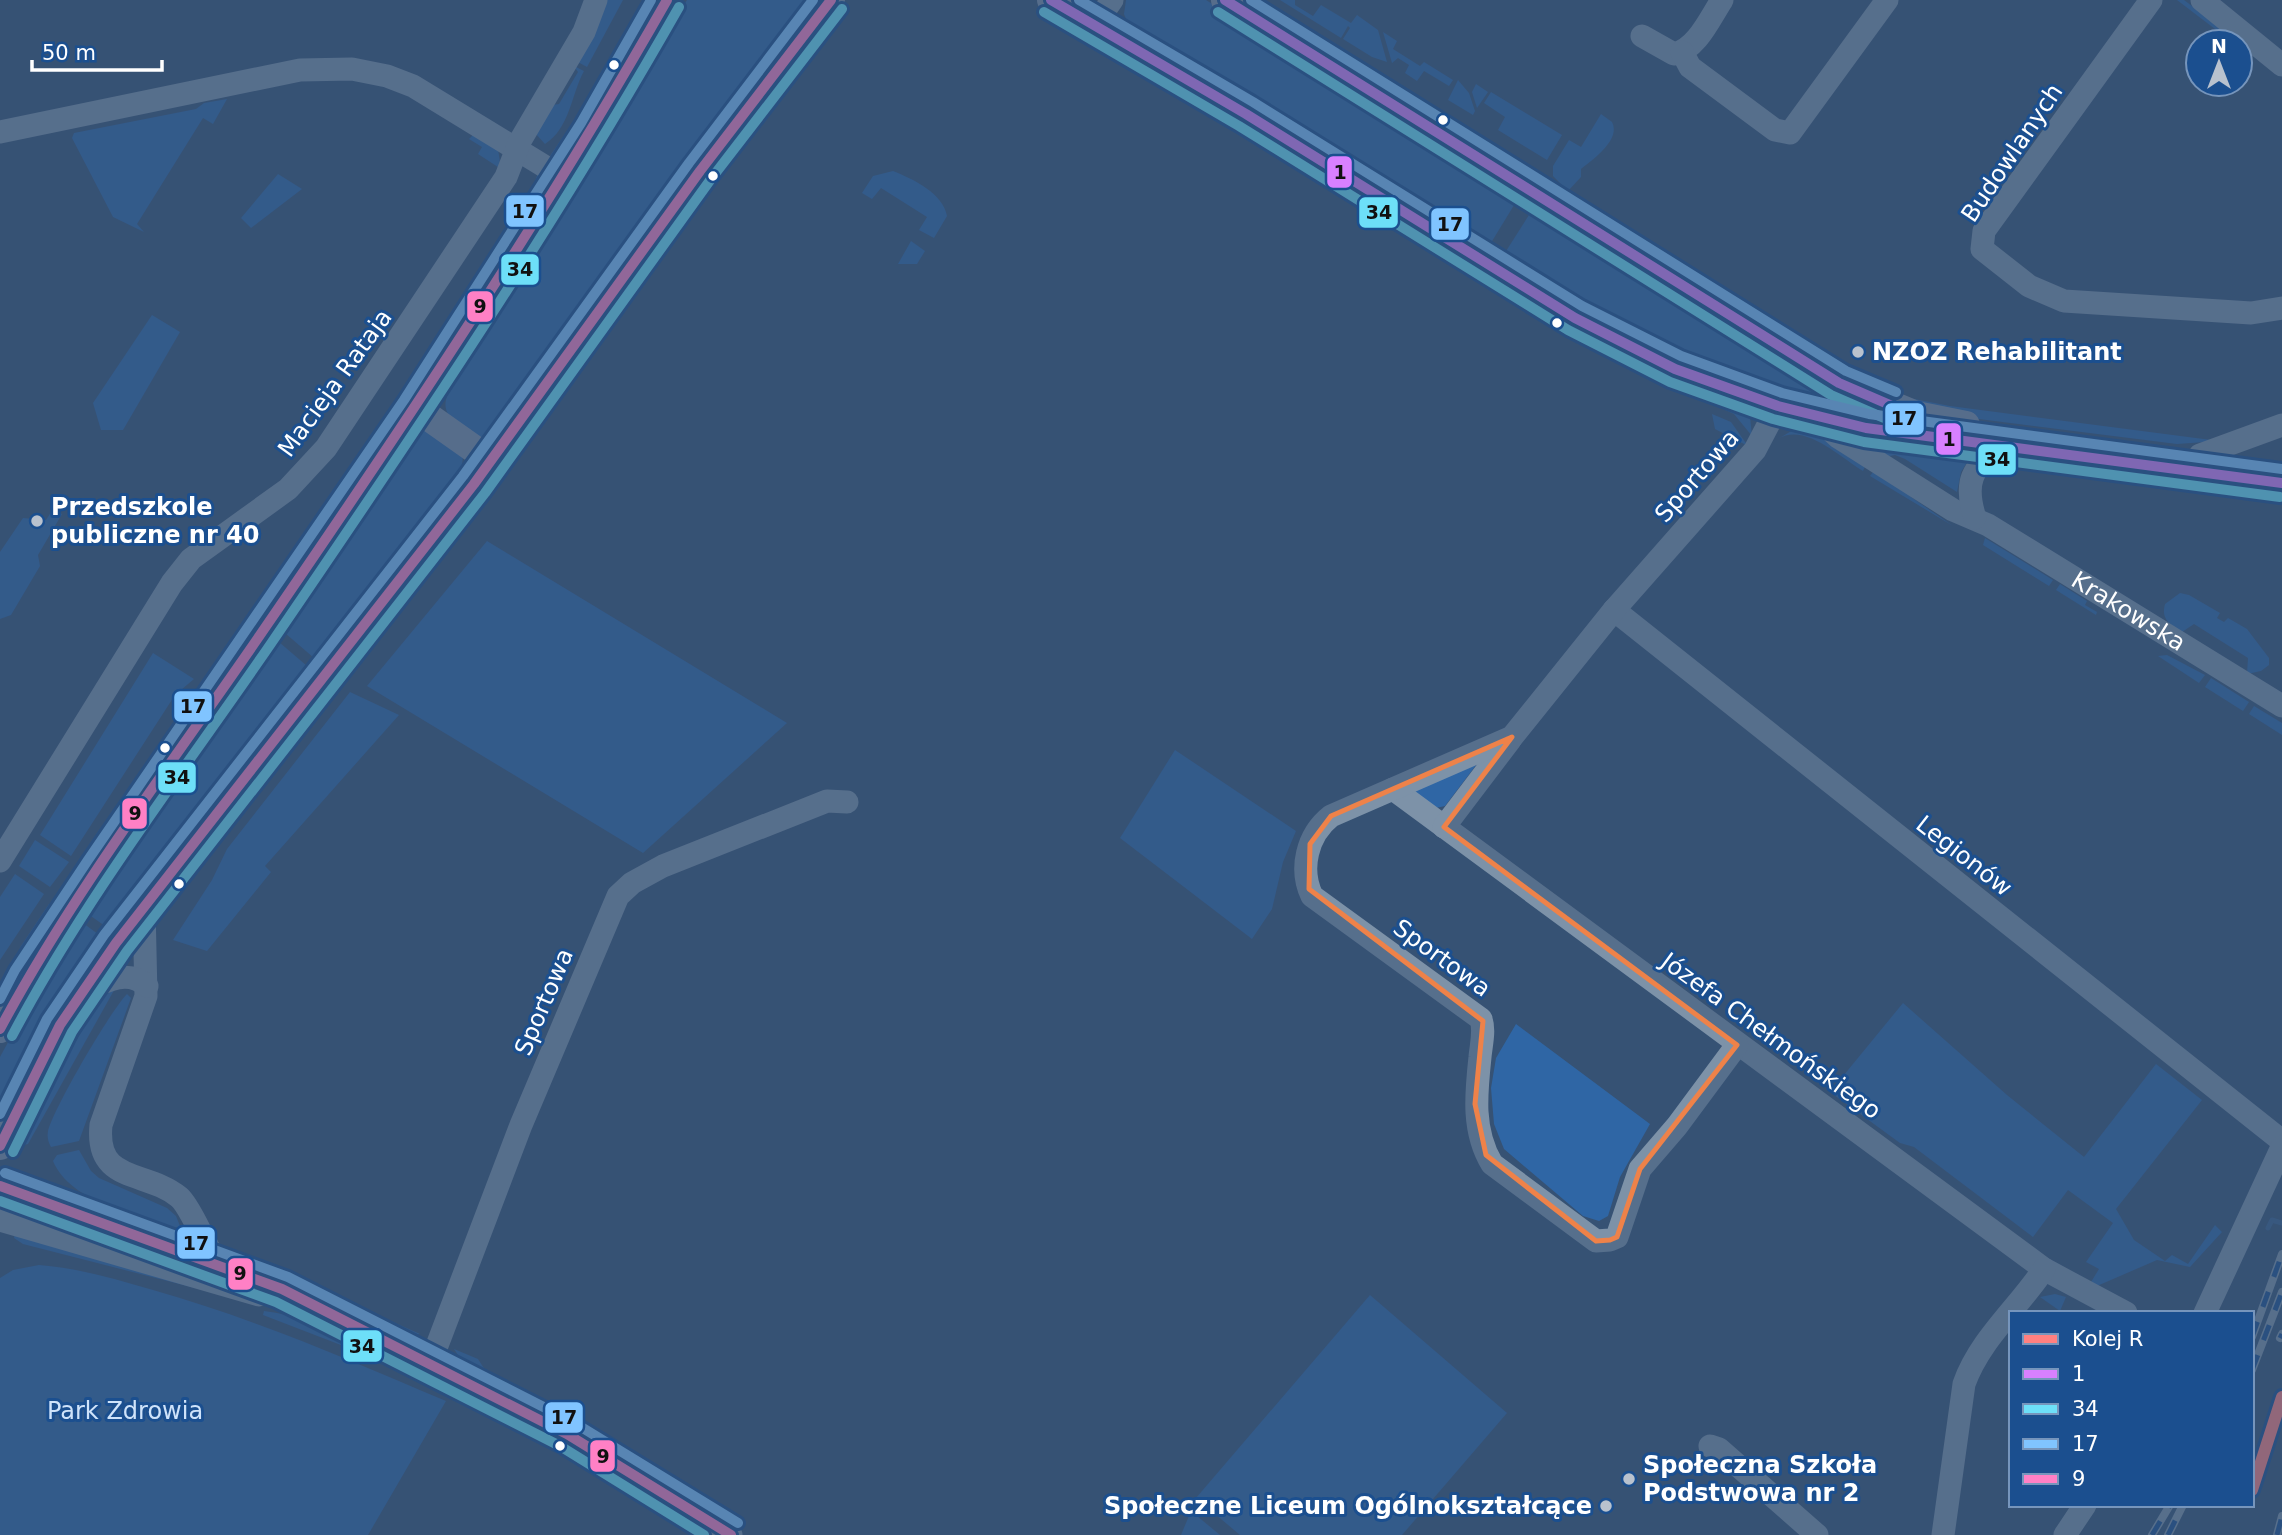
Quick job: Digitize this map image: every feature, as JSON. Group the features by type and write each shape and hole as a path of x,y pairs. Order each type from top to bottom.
{"main road":[{"path":"0,1029 27,978 100,868 416,408 562,177 667,0"},
{"path":"0,1146 37,1067 81,993 144,907 491,461 700,171 831,0"},
{"name":"Krakowska","path":"1051,0 1246,114 1606,336 1675,369 1778,406 1866,428 2282,483"},
{"path":"1225,0 1811,365 1862,394 1942,421 2282,466"},
{"path":"416,408 491,461"}],"street":[{"name":"Macieja Rataja","path":"0,861 172,583 191,559 288,489 326,448 506,177 517,149 584,32 596,0"},
{"path":"1094,26 1112,0"},
{"path":"1642,36 1674,54 1682,52 1691,46 1723,0"},
{"path":"1682,52 1690,67 1775,130 1790,133 1887,0"},
{"name":"Budowlanych","path":"2151,0 1984,232 1982,249 2029,286 2064,301 2251,313 2282,308"},
{"path":"2202,0 2282,65"},
{"path":"0,132 247,79 299,70 338,68 387,76 412,86 562,177"},
{"name":"Sportowa","path":"1444,827 1614,610 1755,450 1778,406"},
{"name":"Krakowska","path":"1816,417 1838,438 1953,510 1975,519 2282,706"},
{"path":"2200,455 2282,425"},
{"path":"1975,519 1970,488 1974,470 2001,447"},
{"name":"Legionów","path":"1614,610 2282,1141"},
{"name":"Sportowa","path":"1512,737 1344,809 1323,822 1314,834 1307,855 1307,880 1312,896 1481,1019 1483,1032 1475,1104 1486,1155 1492,1164 1596,1241 1611,1240 1617,1237 1640,1169 1671,1134 1737,1045"},
{"name":"Józefa Chełmońskiego","path":"1392,789 2044,1269 2122,1311"},
{"name":"Sportowa","path":"430,1364 521,1125 618,896 632,883 663,866 827,801 847,802"},
{"path":"144,907 147,986 101,1125 99,1143 106,1159 117,1170 179,1197 216,1263"},
{"path":"81,993 125,976 140,980 147,986"},
{"path":"2206,1311 2282,1147"},
{"path":"0,1186 282,1289 566,1434 731,1535"},
{"path":"0,1220 219,1282 355,1328"},
{"path":"2012,1311 2044,1269"},
{"path":"1942,1535 1964,1384 1970,1366 2009,1315"},
{"path":"1710,1446 1718,1449 1817,1535"},
{"path":"2064,1535 2084,1507"}],"highlighted area":[{"path":"1512,737 1444,827 1737,1045 1640,1169 1617,1237 1610,1240 1596,1241 1486,1155 1475,1104 1483,1021 1309,889 1310,844 1331,816"}],"green space":[{"path":"606,0 623,0 587,67 576,61"},
{"path":"687,0 812,0 619,254 580,320 494,435 481,438 449,416 446,409 448,394 500,312 537,238"},
{"path":"1126,0 1206,0 1519,197 1486,251 1130,29 1124,14"},
{"path":"1247,0 1263,0 1393,81 1394,86 1367,76"},
{"path":"1280,0 1295,0 1295,5 1313,16 1321,5 1351,23 1357,15 1378,30 1387,62 1372,57 1343,39 1350,28 1348,26 1341,38"},
{"path":"2177,0 2184,0 2221,28 2214,28"},
{"path":"1383,32 1397,41 1393,49 1420,66 1424,62 1453,80 1449,86 1424,71 1417,81 1405,73 1409,65 1398,58 1392,63"},
{"path":"1097,45 1106,46 1275,145 1475,270 1473,274 1467,275"},
{"path":"574,66 584,71 565,120 545,144 535,133 552,105 559,104 578,72"},
{"path":"1458,80 1469,93 1475,111 1473,115 1448,100"},
{"path":"1476,84 1488,92 1477,108 1472,92"},
{"path":"1491,92 1562,135 1547,160 1498,130 1505,117 1484,103"},
{"path":"227,99 213,124 203,118 137,224 144,232 113,217 72,138 74,133 196,109 204,103"},
{"path":"581,110 584,112 580,126 564,152 550,156"},
{"path":"1601,114 1612,122 1613,135 1605,148 1581,169 1581,177 1568,191 1553,176 1553,166 1569,140 1581,147"},
{"path":"473,135 498,149 501,169 478,154 482,147 469,139"},
{"path":"893,171 926,188 940,200 947,216 934,238 919,230 927,217 881,188 872,199 862,193 873,176"},
{"path":"538,173 544,185 427,373 262,612 258,603 413,377 532,190"},
{"path":"278,174 302,189 251,228 241,218"},
{"path":"1536,204 1893,420 1771,394 1639,341 1501,259"},
{"path":"911,241 925,251 917,264 898,264"},
{"path":"662,246 668,251 515,460 513,452"},
{"path":"152,315 180,332 123,430 101,430 93,403"},
{"path":"1600,351 1731,401 1750,416 1752,436 1734,414 1599,354"},
{"path":"1909,398 1950,406 2219,441 2177,444 1971,418"},
{"path":"1712,414 1731,422 1748,446 1715,429"},
{"path":"1798,427 1810,427 1866,464 1863,471 1810,438 1788,435 1778,439"},
{"path":"425,429 463,456 462,466 396,555 356,618 321,664 278,627 414,433"},
{"path":"1843,433 1973,453 1961,472 1957,492 1905,459 1895,455 1879,458"},
{"path":"1873,472 1910,491 1911,497 1953,526 1870,476"},
{"path":"2215,483 2282,491 2282,499 2223,496"},
{"path":"475,502 485,502 347,677 337,677"},
{"path":"53,509 62,514 38,555 40,566 11,615 0,619 0,552 23,518 46,520"},
{"path":"1985,538 2053,580 2049,586 1983,545"},
{"path":"487,541 787,723 643,853 367,686"},
{"path":"2060,584 2087,601 2085,605 2097,612 2096,615 2056,590"},
{"path":"2180,593 2189,595 2220,613 2217,618 2224,622 2228,618 2247,629 2269,658 2269,665 2261,671 2247,674 2248,658 2194,624 2182,632 2170,624 2164,614 2165,604"},
{"path":"246,621 255,623 211,681 207,677"},
{"path":"272,636 314,672 112,931 88,914 201,738"},
{"path":"153,653 194,679 175,695 71,856 40,835"},
{"path":"2167,655 2205,675 2199,683 2158,656"},
{"path":"2211,678 2249,702 2243,711 2205,687"},
{"path":"330,686 332,698 229,830 226,826 232,811"},
{"path":"350,692 399,715 265,866 271,872 207,951 173,940 212,880 227,849"},
{"path":"2254,706 2282,723 2282,735 2249,714"},
{"path":"1175,750 1296,831 1283,862 1272,909 1252,939 1120,838"},
{"path":"1483,756 1445,806 1436,808 1415,797 1414,789"},
{"path":"99,830 108,834 65,896 59,891"},
{"path":"35,840 69,862 50,887 19,866"},
{"path":"15,874 44,894 0,960 0,897"},
{"path":"49,904 59,906 19,949"},
{"path":"83,923 106,940 0,1118 0,1057 30,1002"},
{"path":"117,985 28,1144 15,1147 98,1003"},
{"path":"127,994 131,998 79,1141 51,1147 48,1131 52,1119 96,1039"},
{"path":"1903,1003 2007,1095 2084,1157 2156,1064 2202,1100 2116,1209 2134,1240 2165,1261 2172,1255 2188,1264 2215,1225 2222,1232 2190,1267 2157,1260 2097,1286 2091,1282 2099,1269 2086,1262 2113,1223 2068,1190 2033,1237 1914,1147 1900,1143 1830,1092"},
{"path":"1516,1024 1650,1124 1620,1177 1608,1216 1599,1221 1583,1216 1504,1149 1494,1124 1491,1088 1496,1058"},
{"path":"79,1150 91,1171 99,1178 167,1208 176,1216 180,1226 175,1228 105,1205 74,1187 61,1175 53,1161 57,1155"},
{"path":"24,1208 72,1225 74,1231 21,1216"},
{"path":"15,1232 195,1288 23,1244 14,1238"},
{"name":"Park Zdrowia","path":"39,1265 111,1278 191,1301 265,1327 446,1401 368,1535 0,1535 0,1278 13,1270"},
{"path":"301,1281 420,1334 396,1328 358,1312"},
{"path":"2055,1294 2066,1297 2060,1311 2040,1297"},
{"path":"1370,1295 1507,1413 1402,1535 1240,1535 1196,1498"},
{"path":"264,1311 314,1323 367,1344 465,1395 466,1400 346,1347 263,1315"},
{"path":"454,1349 478,1359 494,1384 463,1363"},
{"path":"632,1486 695,1522 690,1529 631,1490"},
{"path":"1191,1511 1220,1535 1181,1535"}],"waterway":[{"path":"2268,1228 2272,1220 2282,1223"}],"railway":[{"path":"2254,1331 2282,1254"},
{"path":"2254,1365 2282,1292"},
{"path":"2280,1338 2282,1334"},
{"path":"2152,1535 2169,1507"},
{"path":"2168,1535 2182,1507"},
{"path":"2277,1535 2282,1516"}],"rail line":[{"name":"R","path":"2254,1484 2282,1397"}],"transit line":[{"name":"17","path":"0,999 15,970 88,860 404,400 581,123 651,0"},
{"name":"9","path":"0,1029 28,978 123,830 312,560 469,324 570,163 667,0"},
{"name":"17","path":"0,1114 47,1019 104,935 463,476 689,163 813,0"},
{"name":"9","path":"0,1146 60,1025 116,943 474,484 700,171 831,0"},
{"name":"1","path":"1051,0 1246,114 1575,318 1675,369 1778,406 1866,428 2282,483"},
{"name":"17","path":"1079,0 1253,102 1582,306 1681,356 1782,393 1869,414 2282,469"},
{"name":"1","path":"1225,0 1839,383 1890,405"},
{"name":"17","path":"1251,0 1846,371 1896,392"},
{"name":"34","path":"12,1036 40,985 103,885 324,567 481,330 582,170 679,7"},
{"name":"34","path":"13,1152 72,1032 127,951 485,493 711,179 842,9"},
{"name":"34","path":"1044,12 1239,126 1568,330 1670,382 1773,419 1864,442 2280,497"},
{"name":"34","path":"1218,12 1831,395 1884,418"},
{"name":"17","path":"5,1173 288,1277 573,1422 738,1523"},
{"name":"9","path":"0,1186 282,1289 567,1434 731,1535"},
{"name":"34","path":"0,1201 276,1302 560,1446 704,1535"}],"place":[{"name":"NZOZ Rehabilitant","path":"1858,352"},
{"name":"Przedszkole publiczne nr 40","path":"37,521"},
{"name":"Społeczna Szkoła Podstwowa nr 2","path":"1629,1479"},
{"name":"Społeczne Liceum Ogólnokształcące","path":"1606,1506"}]}
